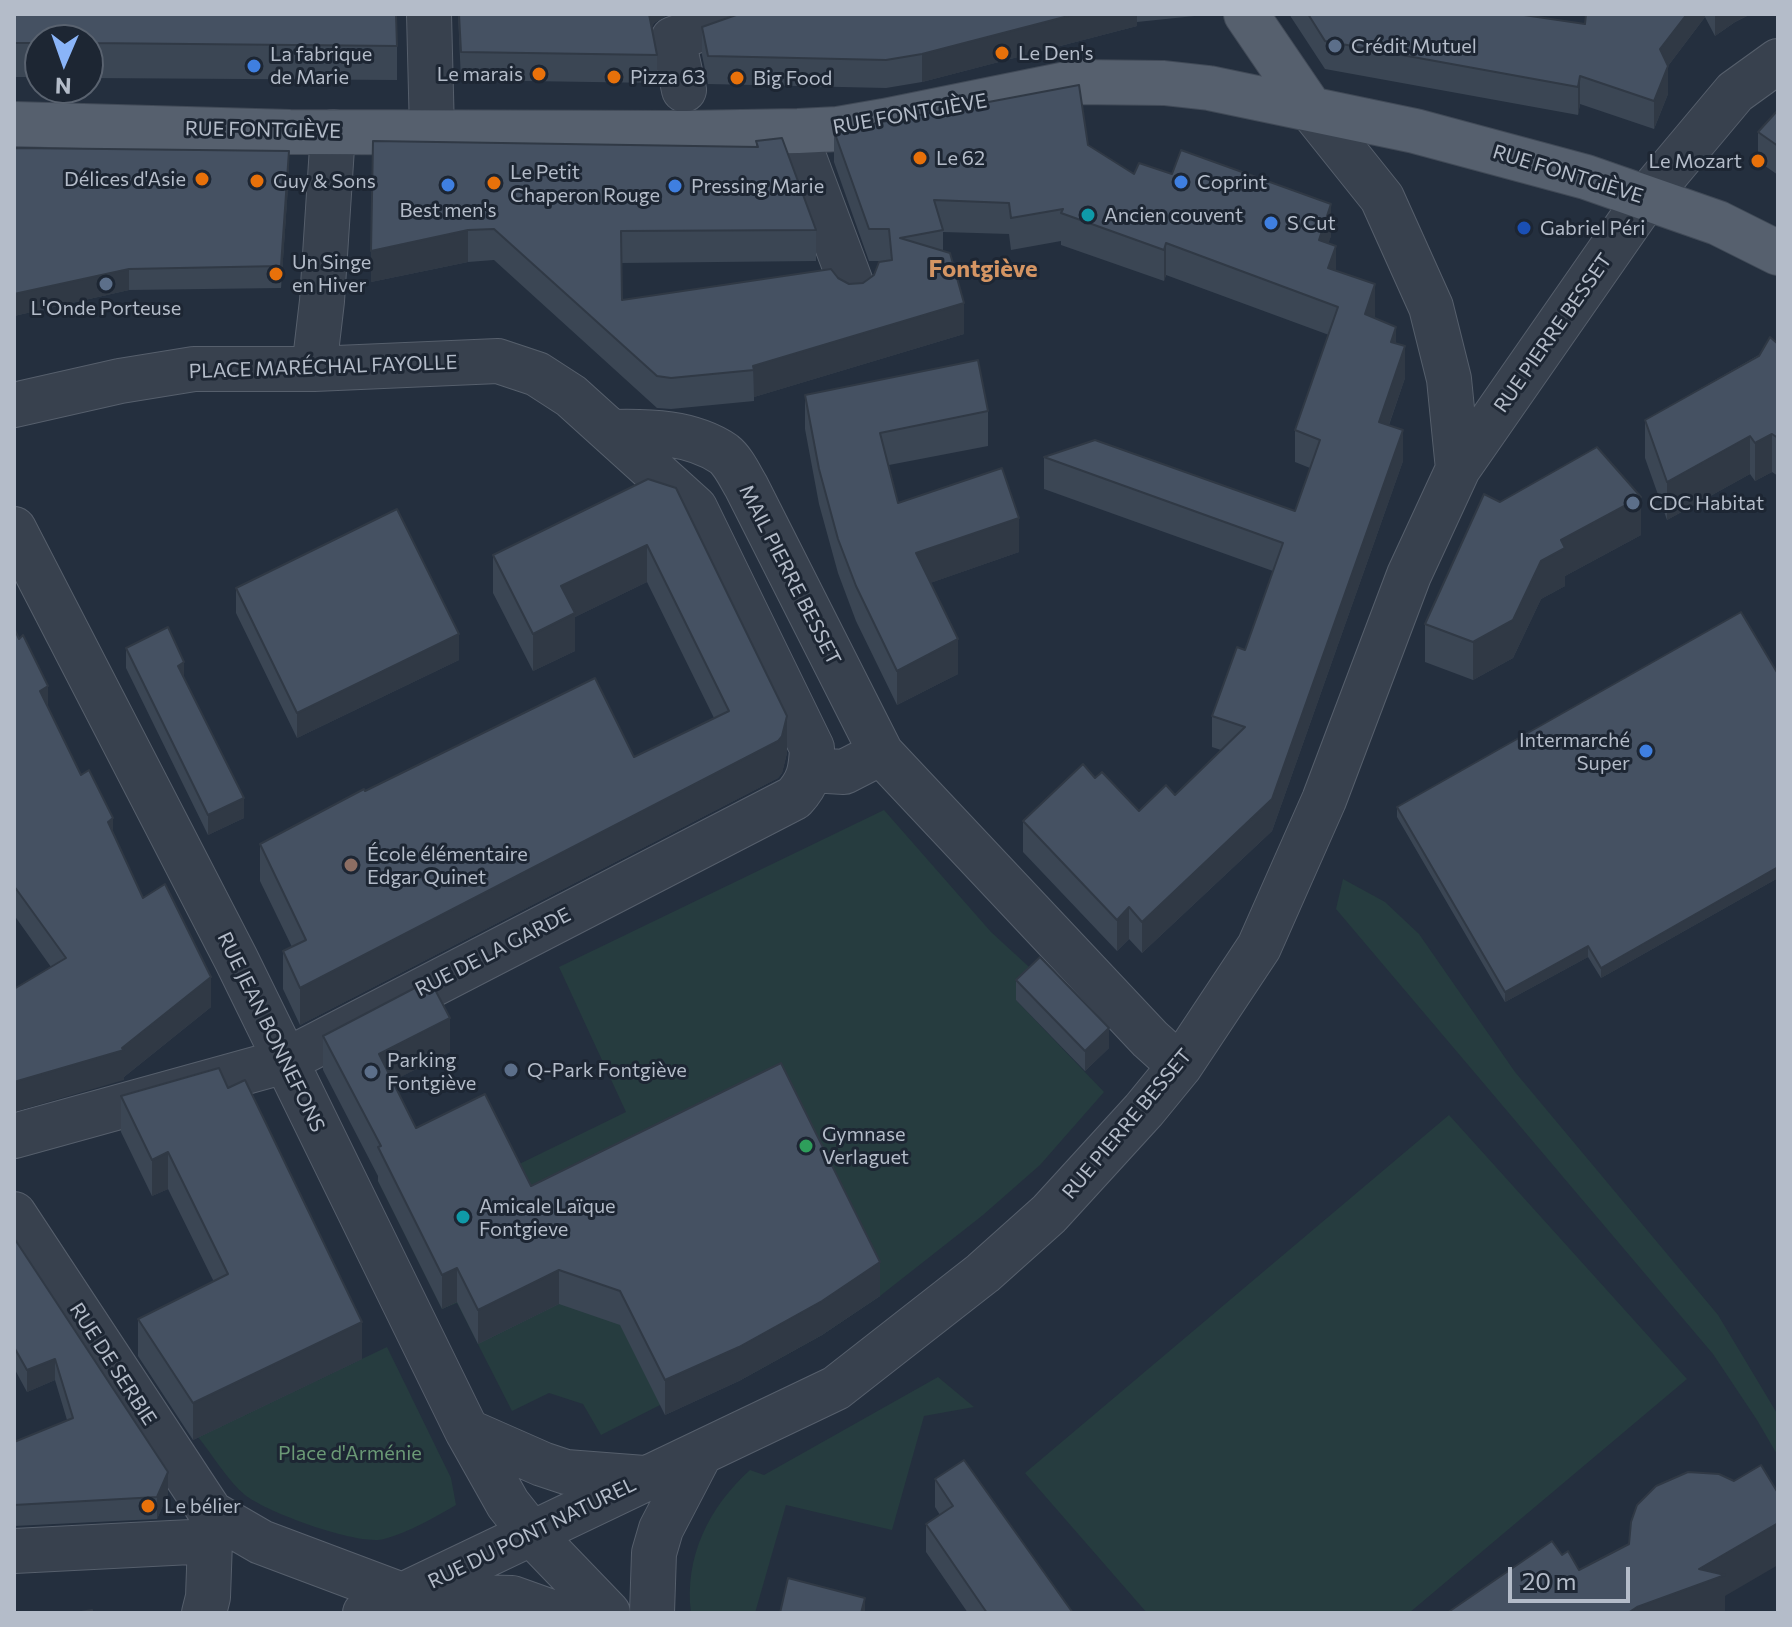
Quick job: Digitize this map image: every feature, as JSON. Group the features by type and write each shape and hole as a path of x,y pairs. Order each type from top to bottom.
{"main road":[{"path":"1246,14 1310,108"},
{"name":"RUE FONTGIÈVE","path":"14,124 333,132 685,133 838,129 1076,82 1142,82 1209,88 1415,131 1586,177 1647,197 1718,223 1778,253"}],"street":[{"path":"429,14 432,132"},
{"path":"684,90 673,39 743,14"},
{"name":"RUE PIERRE BESSET","path":"699,1456 836,1388 951,1299 1049,1214 1180,1066 1259,947 1324,800 1409,575 1458,469 1647,197 1735,92 1778,61"},
{"path":"1310,108 1382,198 1431,307 1449,379 1458,469"},
{"path":"314,369 322,301 333,132"},
{"path":"805,160 854,291"},
{"name":"PLACE MARÉCHAL FAYOLLE","path":"14,405 120,381 194,369 314,369 498,361 537,374 571,396 612,432"},
{"name":"MAIL PIERRE BESSET","path":"612,432 655,431 726,455 746,486 881,753 1150,1039 1180,1066"},
{"path":"612,432 695,508 812,759 844,772 881,753"},
{"name":"RUE JEAN BONNEFONS","path":"14,529 229,945 467,1431 508,1504 531,1533 608,1613"},
{"name":"RUE DE LA GARDE","path":"14,1136 285,1061 794,798 806,785 812,759"},
{"name":"RUE DE SERBIE","path":"14,1214 211,1527 261,1542 393,1607 512,1598 554,1613"},
{"path":"467,1431 566,1472 647,1478"},
{"path":"652,1613 654,1553 661,1529 699,1456"},
{"name":"RUE DU PONT NATUREL","path":"393,1607 531,1533 699,1456"},
{"path":"14,1551 211,1527 208,1597 204,1613"}],"green space":[{"name":"Gymnase Verlaguet","path":"884,810 991,932 1040,977 1016,1000 1104,1092 1040,1165 983,1215 880,1296 822,1335 739,1381 660,1405 601,1435 583,1404 549,1393 512,1411 457,1303 442,1309 378,1181 485,1128 507,1170 626,1112 559,967"},
{"path":"1343,879 1385,902 1419,934 1515,1072 1718,1315 1778,1415 1778,1456 1713,1354 1336,909"},
{"path":"1449,1115 1687,1379 1409,1613 1147,1613 1025,1473"},
{"name":"Place d'Arménie","path":"387,1347 451,1478 456,1505 412,1529 384,1539 371,1540 334,1533 272,1510 245,1495 198,1437"},
{"path":"938,1377 974,1407 924,1416 892,1530 786,1505 755,1613 691,1613 692,1572 702,1534 735,1484 750,1470 764,1475"}],"building":[{"path":"14,14 396,14 397,46 104,43 104,24 24,24 24,43 14,43"},
{"path":"459,14 649,14 657,55 461,52"},
{"path":"739,14 1076,14 922,54 886,60 708,56 702,27"},
{"path":"1308,14 1517,14 1585,24 1586,14 1687,14 1660,49 1668,66 1654,101 1580,76 1578,87 1325,41"},
{"path":"1079,85 1088,145 1134,174 1139,163 1172,174 1181,150 1331,204 1319,240 1336,246 1328,268 1375,284 1365,314 1396,327 1391,342 1405,346 1379,422 1403,430 1272,799 1142,922 1129,907 1117,920 1023,821 1083,764 1095,778 1102,772 1139,811 1166,785 1175,795 1245,727 1212,716 1237,647 1245,650 1283,543 1044,457 1095,440 1295,511 1320,440 1295,430 1338,307 1166,243 1164,250 1061,213 1063,209 1011,218 1009,203 934,200 943,230 900,238 950,253 964,303 753,366 754,370 671,378 657,376 494,229 468,230 371,251 373,141 758,147 756,141 782,138 816,230 621,231 622,300 831,269 838,278 849,284 863,283 874,275 879,262 892,260 889,229 869,229 834,131"},
{"path":"1778,110 1778,146 1758,132"},
{"path":"14,148 289,151 281,266 129,269 14,294"},
{"path":"1770,337 1778,344 1778,438 1772,434 1755,443 1750,436 1667,482 1645,420 1759,356"},
{"path":"978,360 988,411 880,433 898,503 1002,468 1019,518 916,553 958,639 897,671 856,586 838,539 819,469 805,395"},
{"path":"1597,447 1641,497 1561,540 1565,548 1541,561 1513,620 1473,642 1425,624 1484,494 1500,502"},
{"path":"648,479 676,488 787,716 782,736 778,741 300,988 283,951 306,940 260,844 364,789 595,678 634,757 729,711 647,545 561,586 575,613 533,634 493,555"},
{"path":"397,509 459,634 297,713 236,588"},
{"name":"Intermarché Super","path":"1741,612 1778,674 1778,867 1601,968 1588,946 1505,992 1397,807"},
{"path":"168,627 184,662 178,666 244,798 208,815 126,648"},
{"path":"14,628 19,639 23,635 48,686 40,691 81,775 89,770 113,818 108,822 143,898 165,884 211,977 122,1048 124,1050 14,1082 14,989 66,958 14,886"},
{"path":"1040,957 1109,1028 1085,1051 1016,980"},
{"path":"430,980 450,1018 379,1054 416,1128 485,1094 531,1186 781,1063 880,1262 822,1301 739,1347 665,1380 620,1291 559,1270 478,1310 457,1268 442,1275 378,1147 381,1146 323,1036"},
{"path":"219,1068 228,1088 245,1080 362,1322 193,1403 138,1319 228,1274 168,1152 152,1160 121,1096"},
{"path":"14,1238 168,1472 157,1497 14,1505 14,1442 73,1418 55,1359 27,1370 14,1347"},
{"path":"964,1460 1073,1613 987,1613 926,1524 953,1506 935,1479"},
{"path":"1761,1465 1778,1493 1778,1523 1699,1569 1725,1575 1628,1613 1447,1613 1552,1541 1562,1555 1568,1551 1579,1570 1629,1544 1631,1522 1637,1505 1656,1486 1688,1472 1719,1474 1734,1481"},
{"path":"788,1578 865,1598 861,1613 780,1613"}],"place":[{"name":"Crédit Mutuel","path":"1335,46"},
{"name":"Le Den's","path":"1002,53"},
{"name":"La fabrique de Marie","path":"254,66"},
{"name":"Le marais","path":"539,74"},
{"name":"Pizza 63","path":"614,77"},
{"name":"Big Food","path":"737,78"},
{"name":"Le 62","path":"920,158"},
{"name":"Le Mozart","path":"1758,161"},
{"name":"Délices d'Asie","path":"202,179"},
{"name":"Guy & Sons","path":"257,181"},
{"name":"Coprint","path":"1181,182"},
{"name":"Le Petit Chaperon Rouge","path":"494,183"},
{"name":"Best men's","path":"448,185"},
{"name":"Pressing Marie","path":"675,186"},
{"name":"Ancien couvent","path":"1088,215"},
{"name":"S Cut","path":"1271,223"},
{"name":"Gabriel Péri","path":"1524,228"},
{"name":"Un Singe en Hiver","path":"276,274"},
{"name":"L'Onde Porteuse","path":"106,284"},
{"name":"CDC Habitat","path":"1633,503"},
{"name":"Intermarché Super","path":"1646,751"},
{"name":"École élémentaire Edgar Quinet","path":"351,865"},
{"name":"Q-Park Fontgiève","path":"511,1070"},
{"name":"Parking Fontgiève","path":"371,1072"},
{"name":"Gymnase Verlaguet","path":"806,1146"},
{"name":"Amicale Laïque Fontgieve","path":"463,1217"},
{"name":"Le bélier","path":"148,1506"}],"district":[{"name":"Fontgiève","path":"983,269"}]}
